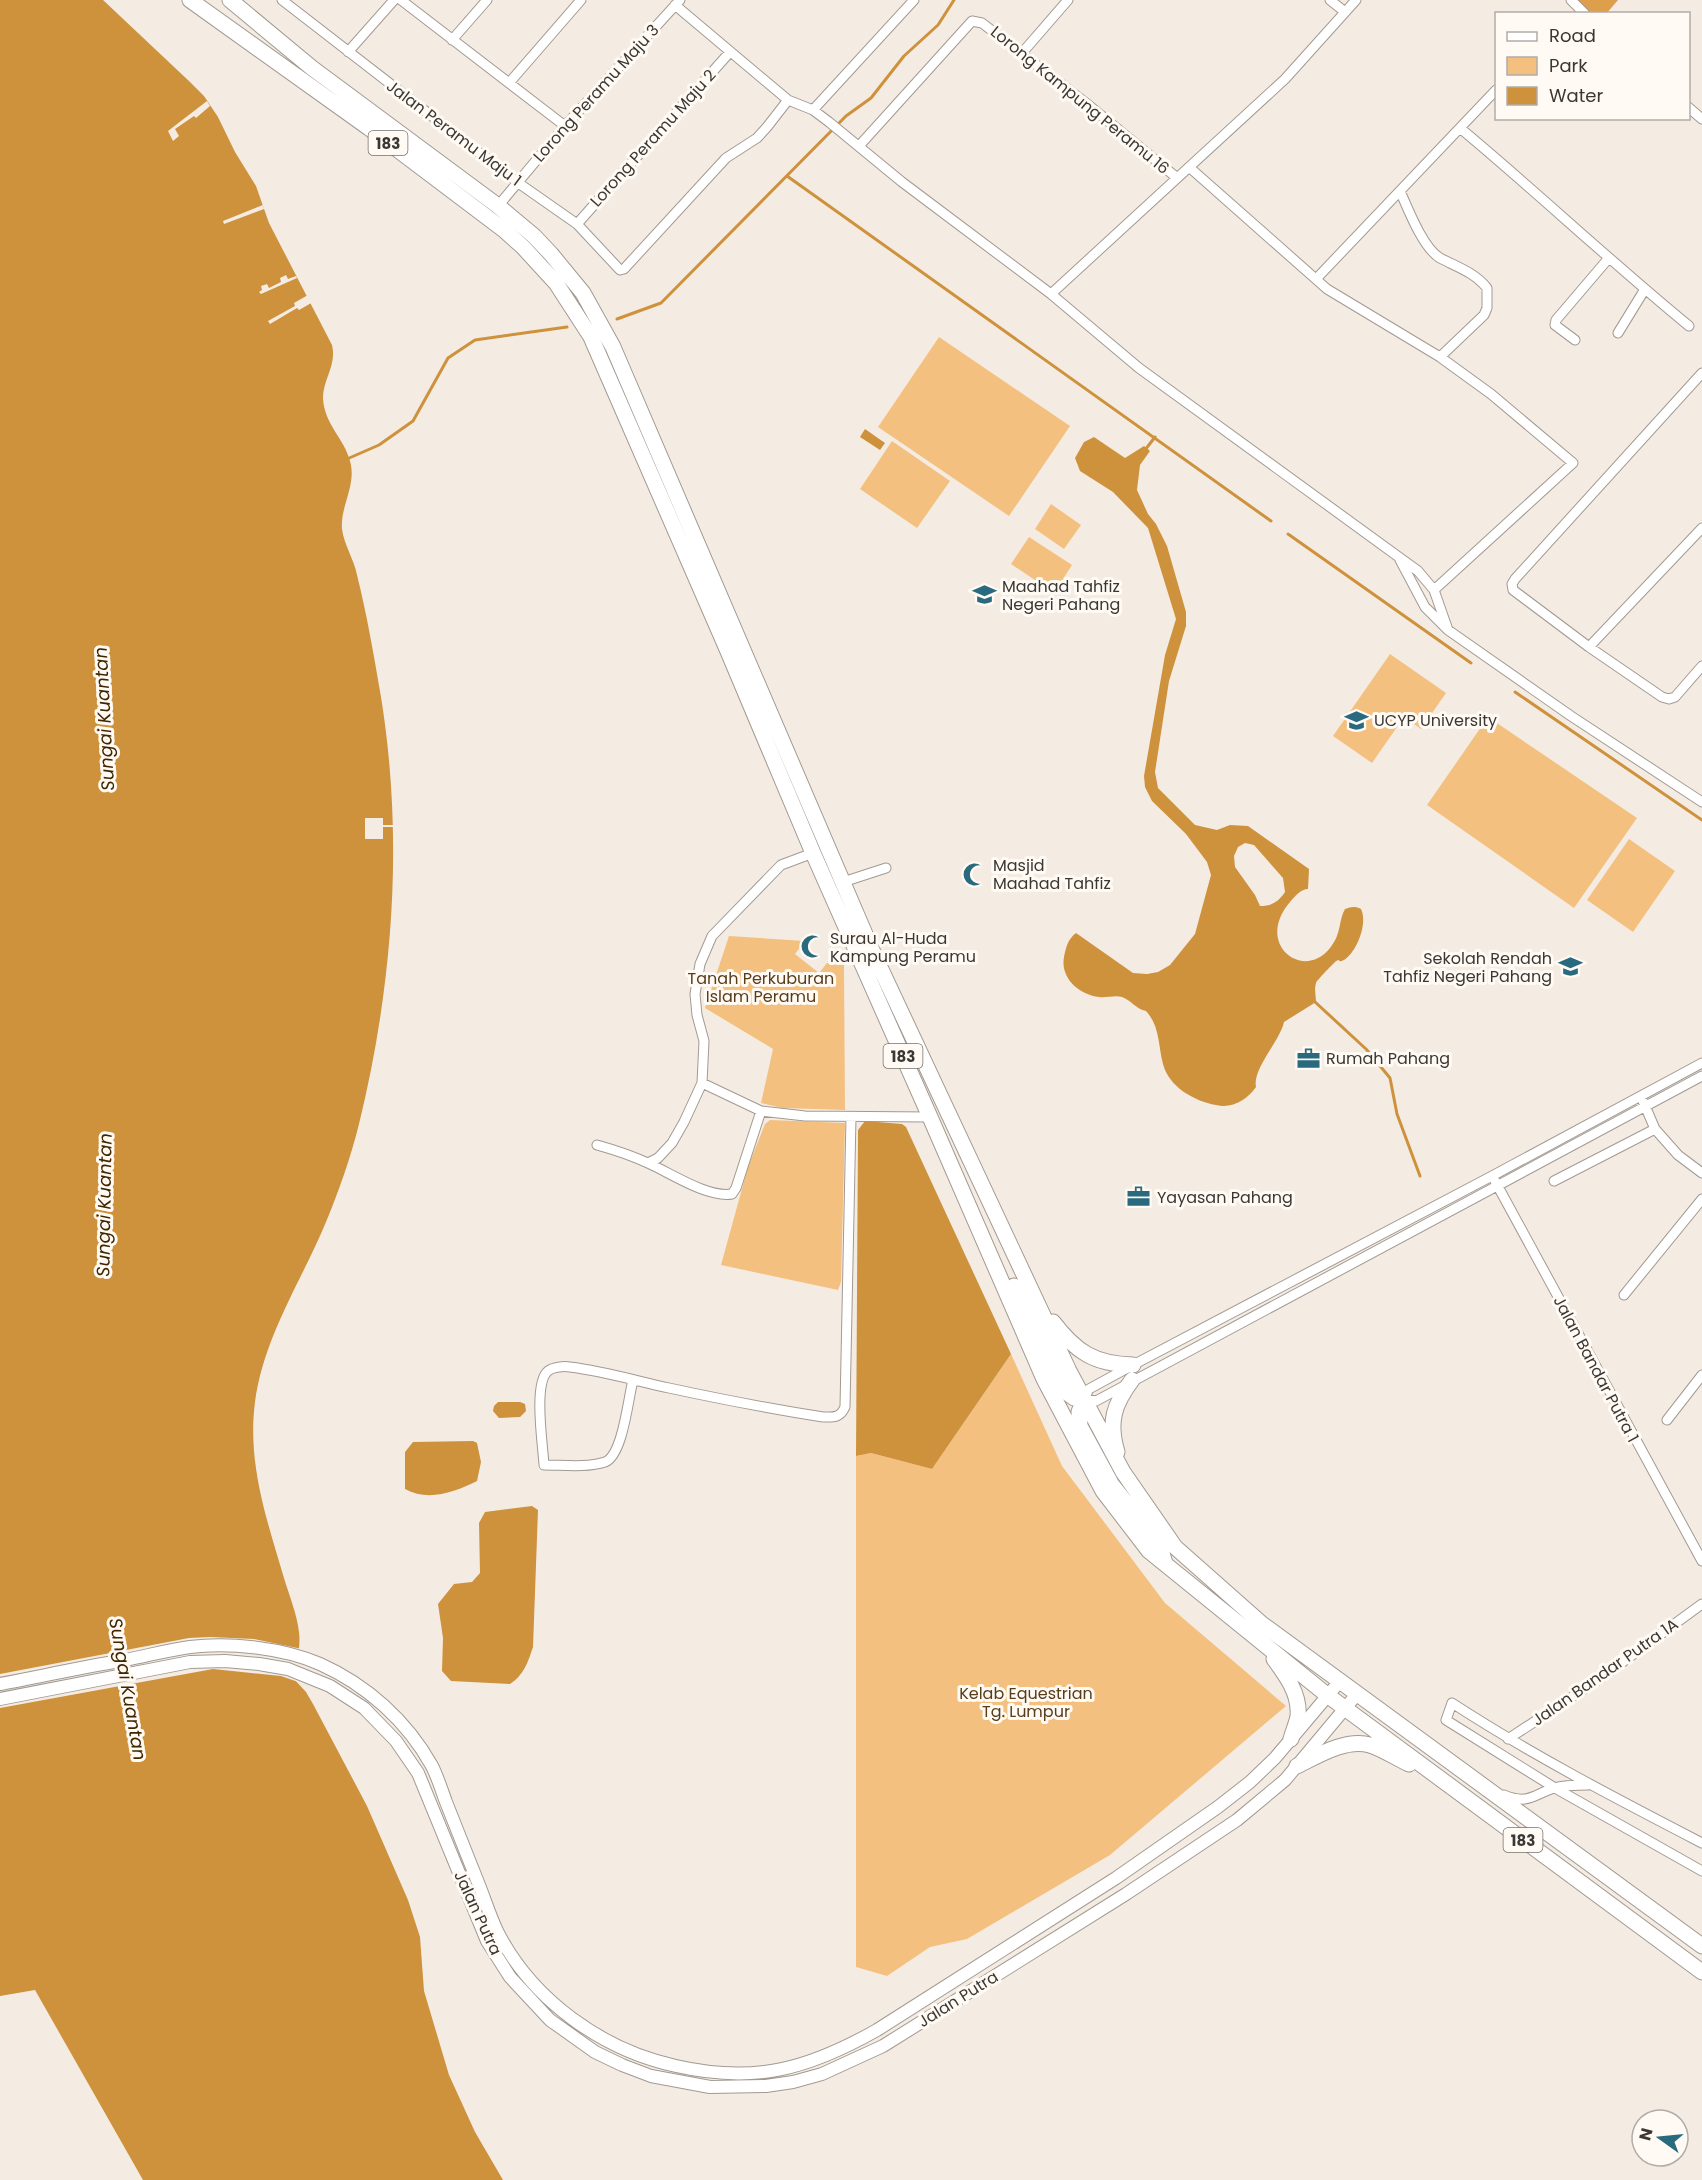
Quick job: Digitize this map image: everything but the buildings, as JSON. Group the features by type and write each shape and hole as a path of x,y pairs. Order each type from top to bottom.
{"highway":[{"name":"183","path":"190,0 481,212 540,265 556,283 568,305 598,333 676,491 871,948 1034,1296 1084,1399 1123,1472 1174,1547 1262,1624 1702,1946"},
{"name":"183","path":"230,0 312,68 498,206 551,254 583,292 727,649 813,853 1044,1379 1102,1491 1149,1551 1327,1695 1702,1972"},
{"path":"993,1264 1009,1276 1063,1390 1074,1398 1084,1399 1079,1412 1080,1426 1112,1485 1159,1544 1165,1563"},
{"path":"1034,1296 1067,1341 1083,1353 1132,1373 1118,1398 1112,1422 1123,1472"},
{"path":"1258,1639 1289,1679 1296,1697 1298,1715 1291,1739"},
{"path":"1297,1766 1338,1748 1353,1744 1368,1744 1446,1783"}],"main road":[{"name":"Jalan Putra","path":"0,1684 192,1647 253,1647 288,1652 319,1663 350,1679 379,1700 408,1731 432,1767 497,1931 524,1972 555,2005 600,2038 653,2061 707,2073 762,2073 807,2063 877,2030 1106,1884 1218,1807 1250,1782 1291,1739 1340,1681"},
{"name":"Jalan Putra","path":"0,1699 190,1662 225,1661 288,1669 330,1686 364,1708 396,1741 418,1773 487,1941 510,1977 550,2020 595,2052 651,2076 710,2087 766,2086 794,2082 822,2074 883,2046 1125,1894 1237,1820 1285,1780 1357,1694"}],"street":[{"name":"Jalan Peramu Maju 1","path":"282,0 295,4 348,52 517,182 577,224 620,270 624,269 726,158 757,138 788,100"},
{"path":"348,52 394,0"},
{"path":"401,0 566,126"},
{"path":"452,40 487,0"},
{"path":"509,83 581,0"},
{"path":"813,110 914,0"},
{"path":"1022,53 1068,0"},
{"path":"1330,0 1345,12"},
{"path":"1051,294 1285,79 1356,0"},
{"path":"1571,0 1578,12"},
{"name":"Lorong Peramu Maju 3","path":"498,206 566,126 678,3"},
{"path":"678,3 730,52 788,100 813,110 902,182 1051,294 1139,368 1418,571 1434,590 1448,630"},
{"name":"Lorong Kampung Peramu 16","path":"859,146 972,21 982,23 1022,53 1086,102 1176,177"},
{"name":"Lorong Peramu Maju 2","path":"577,224 730,52"},
{"path":"1317,278 1495,92"},
{"path":"1690,108 1702,119"},
{"path":"1460,128 1531,187 1608,259 1689,327"},
{"path":"1189,167 1327,289 1440,357 1491,394 1573,462 1434,590"},
{"path":"1400,191 1419,232 1436,255 1461,267 1487,288 1487,308 1484,315 1440,357"},
{"path":"1575,340 1558,329 1555,325 1556,320 1608,259"},
{"path":"1618,333 1645,289"},
{"path":"1702,374 1512,584 1513,590 1589,647 1662,697 1669,699 1674,697 1702,666"},
{"path":"1589,647 1702,528"},
{"path":"1399,558 1425,607 1448,630 1571,716 1702,802"},
{"path":"648,1163 658,1158 672,1143 702,1083 704,1041 697,1015 695,994 700,964 708,945 718,929 771,873 788,861 813,853"},
{"path":"843,882 886,868"},
{"path":"1702,1063 1640,1096 1495,1181 1132,1373 1096,1401 1084,1399 1089,1389 1132,1373 1495,1181 1702,1076"},
{"path":"702,1083 761,1111 805,1116 930,1117"},
{"path":"1640,1096 1655,1129 1678,1155 1702,1173"},
{"path":"597,1144 648,1163 723,1196 732,1194 736,1188 761,1111"},
{"path":"633,1380 620,1442 614,1456 606,1462 586,1465 544,1466 539,1397 547,1371 556,1368 568,1366 823,1417 836,1418 842,1414 845,1407 849,1290 851,1117"},
{"path":"1554,1181 1655,1129"},
{"name":"Jalan Bandar Putra 1","path":"1495,1181 1702,1561"},
{"path":"1624,1294 1702,1198"},
{"path":"1667,1420 1702,1375"},
{"name":"Jalan Bandar Putra 1A","path":"1508,1739 1701,1609"},
{"name":"Jalan Bandar Putra 1A","path":"1555,1788 1446,1720 1452,1703 1508,1739 1588,1785 1702,1844"},
{"path":"1484,1787 1513,1799 1523,1800 1555,1788 1588,1785"},
{"path":"1555,1788 1699,1869 1702,1857"}],"green space":[{"path":"939,337 1070,426 1009,516 878,427"},
{"path":"892,441 950,481 917,528 860,489"},
{"path":"1051,504 1081,525 1064,549 1035,529"},
{"path":"1029,537 1072,565 1054,593 1011,564"},
{"path":"1390,654 1446,693 1421,729 1404,717 1372,763 1333,736"},
{"path":"1488,717 1637,818 1574,908 1427,805"},
{"path":"1629,839 1675,871 1633,932 1587,900"},
{"name":"Tanah Perkuburan Islam Peramu","path":"729,936 805,941 795,954 819,973 827,963 844,965 845,1110 782,1108 761,1103 773,1049 705,1008"},
{"path":"770,1120 845,1123 841,1282 838,1290 721,1265 748,1167 765,1124"},
{"name":"Kelab Equestrian Tg. Lumpur","path":"1011,1354 1062,1466 1165,1603 1286,1706 1110,1855 967,1939 930,1947 887,1976 856,1967 856,1456 871,1453 932,1469"}],"shaded area":[{"path":"1576,0 1618,0 1608,12 1590,12"}],"water":[{"name":"Sungai Kuantan","path":"0,0 103,0 204,96 256,186 269,223 332,345 333,359 323,398 327,416 347,453 352,470 343,512 342,529 356,569 364,605 388,750 393,858 391,912 380,1019 359,1124 331,1210 266,1354 255,1402 253,1425 256,1470 265,1513 298,1625 299,1644 295,1680 313,1704 367,1806 408,1900 420,1937 424,1991 449,2075 475,2132 503,2180 143,2180 35,1990 0,1996"},
{"path":"865,429 885,443 880,450 860,437"},
{"path":"1094,437 1125,458 1144,446 1150,451 1140,465 1137,490 1167,546 1186,612 1186,626 1169,681 1155,772 1158,788 1195,825 1217,830 1230,825 1248,826 1309,869 1308,889 1296,895 1280,917 1277,932 1286,954 1307,961 1319,958 1330,948 1336,937 1345,909 1359,908 1363,915 1360,937 1353,951 1344,960 1335,962 1317,981 1316,1002 1284,1022 1258,1072 1256,1087 1244,1099 1228,1106 1199,1100 1183,1092 1171,1080 1163,1064 1154,1023 1146,1011 1122,997 1099,997 1085,993 1072,984 1065,972 1064,957 1069,941 1076,933 1133,973 1158,972 1170,965 1195,934 1211,875 1207,862 1186,834 1152,801 1145,787 1144,776 1165,655 1176,619 1148,528 1113,492 1080,471 1075,458 1084,442","holes":["1245,843 1254,845 1283,878 1285,892 1277,901 1268,905 1260,906 1235,867 1234,856 1238,847"]},
{"path":"865,1121 902,1124 906,1127 1011,1354 932,1469 871,1453 856,1456 858,1130"},
{"path":"498,1402 520,1402 525,1404 526,1411 520,1417 499,1418 493,1411"},
{"path":"473,1441 477,1443 481,1462 477,1481 451,1492 432,1495 414,1493 405,1489 405,1452 413,1442"},
{"path":"532,1506 538,1510 533,1647 527,1663 519,1677 510,1684 451,1681 442,1671 443,1638 438,1604 454,1584 472,1582 480,1573 479,1523 485,1512"}],"pier":[{"path":"207,101 210,106 196,118 194,116 175,129 179,136 173,141 168,131"},
{"path":"263,205 264,209 224,224 223,221"},
{"path":"286,275 288,279 296,276 297,278 261,294 259,292 262,290 261,286 267,284 269,288 281,282 280,278"},
{"path":"308,295 313,302 299,310 297,308 270,324 268,321 295,306 294,303"},
{"path":"365,818 383,818 383,825 393,825 393,827 383,827 383,839 365,839"},
{"path":"189,1638 254,1639 302,1649 297,1669 301,1683 281,1676 213,1669 0,1708 0,1674"}],"waterway":[{"path":"617,319 661,303 846,116 871,98 904,56 938,25 954,0"},
{"path":"787,176 1271,521"},
{"path":"347,459 379,445 413,421 448,358 475,340 567,327"},
{"path":"1145,450 1155,437"},
{"path":"1288,534 1471,663"},
{"path":"1515,692 1702,820"},
{"path":"1314,1001 1366,1049 1390,1078 1397,1114 1420,1176"}],"place":[{"name":"Maahad Tahfiz Negeri Pahang","path":"984,595"},
{"name":"UCYP University","path":"1356,720"},
{"name":"Masjid Maahad Tahfiz","path":"975,874"},
{"name":"Surau Al-Huda Kampung Peramu","path":"812,947"},
{"name":"Sekolah Rendah Tahfiz Negeri Pahang","path":"1570,967"},
{"name":"Rumah Pahang","path":"1308,1058"},
{"name":"Yayasan Pahang","path":"1139,1197"}]}
